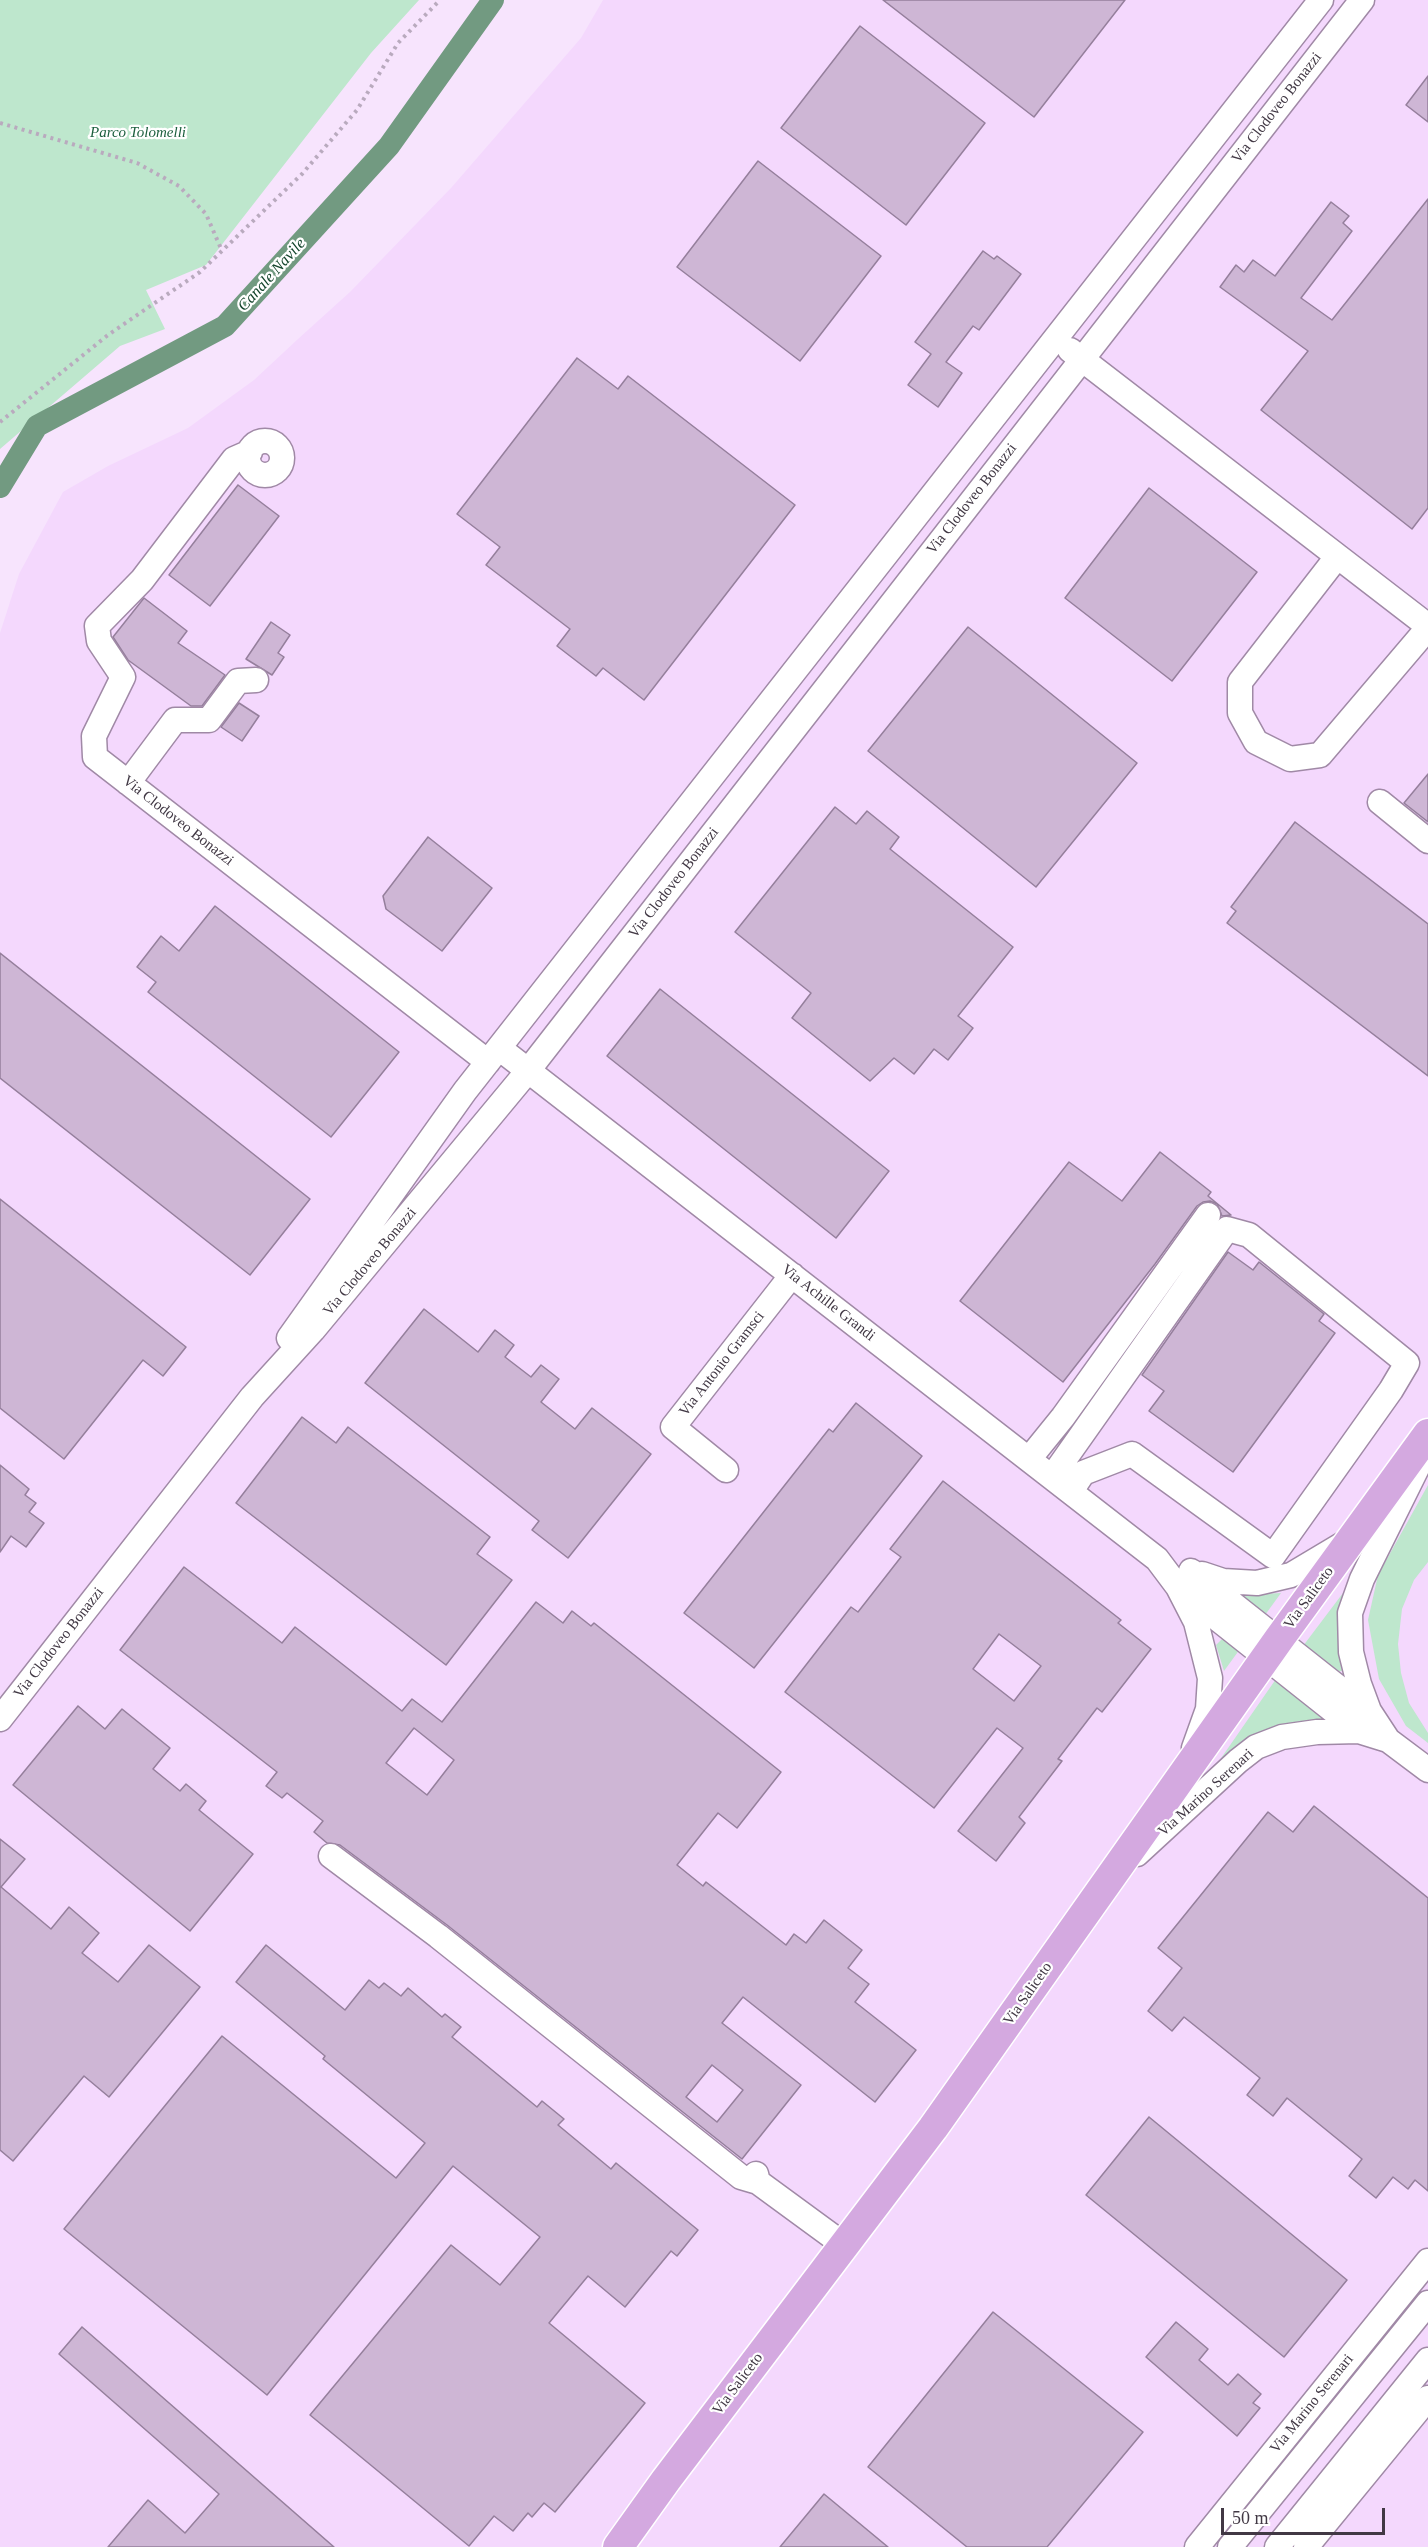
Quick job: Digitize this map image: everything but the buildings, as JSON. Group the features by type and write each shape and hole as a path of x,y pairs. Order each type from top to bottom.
{"main road":[{"name":"Via Saliceto","path":"618,2547 666,2480 933,2128 1273,1648 1428,1434"}],"street":[{"name":"Via Clodoveo Bonazzi","path":"252,1396 301,1320 465,1091 1321,0"},
{"name":"Via Clodoveo Bonazzi","path":"0,1719 252,1396 313,1330 527,1072 1362,0"},
{"path":"1055,339 1428,627 1320,756 1290,759 1257,742 1240,713 1240,682 1337,557"},
{"name":"Via Clodoveo Bonazzi","path":"250,452 234,459 142,580 98,626 99,641 123,677 94,736 95,757 493,1055"},
{"path":"128,783 175,720 209,720 238,681 256,680"},
{"path":"1380,802 1428,841"},
{"name":"Via Achille Grandi","path":"493,1055 527,1072 1273,1648"},
{"path":"1029,1460 1063,1417 1208,1215"},
{"path":"1052,1477 1227,1229 1249,1235 1407,1363 1391,1390 1273,1556 1132,1454 1083,1473 1071,1491"},
{"name":"Via Antonio Gramsci","path":"726,1470 673,1427 792,1275"},
{"path":"1364,1721 1351,1652 1350,1612 1362,1579 1428,1444"},
{"path":"1185,1579 1257,1583 1291,1575 1353,1538"},
{"name":"Via Achille Grandi","path":"1185,1579 1210,1678 1208,1709 1187,1770"},
{"path":"1273,1648 1428,1770"},
{"name":"Via Marino Serenari","path":"1104,1885 1238,1761 1256,1748 1282,1737 1364,1721"},
{"path":"331,1856 438,1936 741,2177 757,2178 844,2245"},
{"name":"Via Marino Serenari","path":"1197,2547 1428,2261"},
{"name":"Via Marino Serenari","path":"1230,2547 1428,2303"},
{"path":"1366,2338 1386,2354"},
{"path":"1306,2547 1413,2404 1428,2360"},
{"path":"1277,2547 1413,2404"},
{"path":"1252,2479 1272,2495"}],"path":[{"path":"0,422 108,335 200,272 222,251 302,174 357,110 398,44 440,0"},
{"path":"0,123 137,163 179,186 206,214 222,251"}],"shaded area":[{"path":"603,0 1428,0 1428,2547 0,2547 0,633 19,574 63,492 108,466 188,428 254,380 350,292 451,188 581,38"}],"green space":[{"name":"Parco Tolomelli","path":"0,0 419,0 371,53 206,265 146,290 165,329 120,346 0,449"},
{"path":"1428,1485 1428,1562 1414,1580 1402,1609 1398,1644 1401,1673 1409,1703 1428,1733 1428,1743 1406,1726 1379,1679 1368,1620 1378,1575"},
{"path":"1281,1593 1265,1615 1239,1595"},
{"path":"1343,1593 1340,1614 1345,1666 1342,1671 1336,1672 1303,1646"},
{"path":"1225,1636 1240,1649 1224,1671 1216,1645"},
{"path":"1276,1679 1332,1721 1217,1764"}],"waterway":[{"name":"Canale Navile","path":"0,487 37,426 225,326 389,146 493,0"}]}
